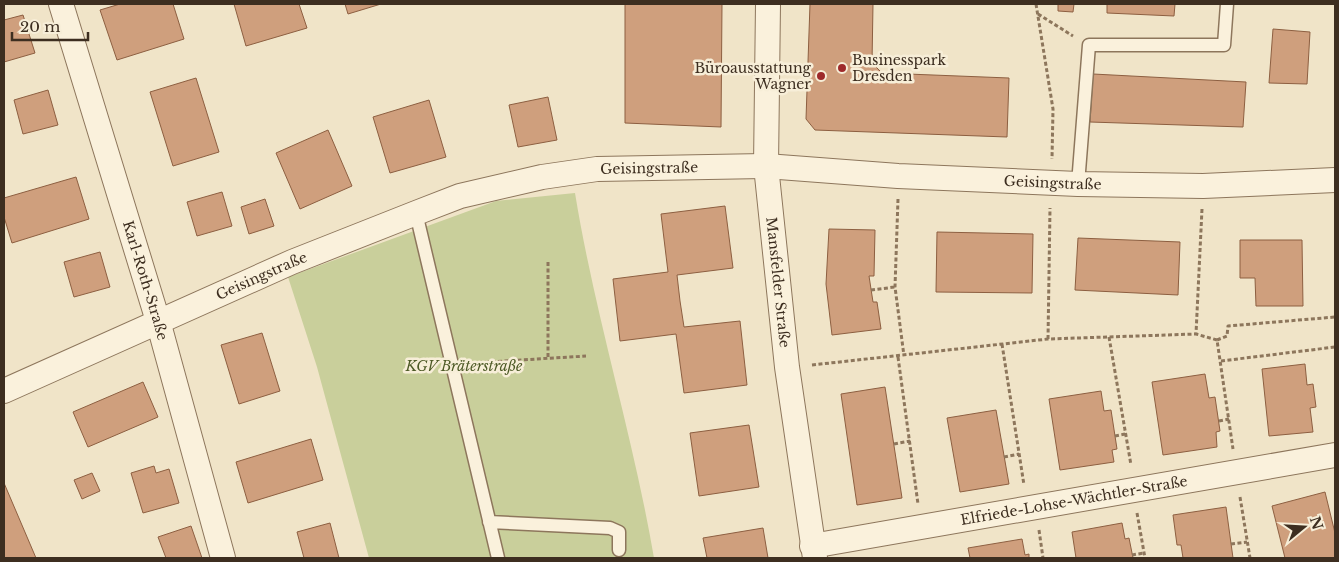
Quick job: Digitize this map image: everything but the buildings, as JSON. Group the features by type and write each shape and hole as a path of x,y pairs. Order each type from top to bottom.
{"street":[{"name":"Karl-Roth-Straße","path":"61,4 158,321 224,558"},
{"name":"Mansfelder Straße","path":"768,4 766,166 787,367 813,552"},
{"name":"Geisingstraße","path":"4,391 292,262 460,196 502,185 597,169 766,166 898,176 1051,173 1078,184 1203,186 1335,180"},
{"name":"Elfriede-Lohse-Wächtler-Straße","path":"813,552 921,526 1033,516 1135,490 1335,455"}],"lane":[{"path":"1078,184 1089,46 1224,45 1227,4"},
{"path":"416,213 498,558"},
{"path":"489,522 610,528 618,532 619,550"}],"path":[{"path":"1036,4 1053,109 1048,339"},
{"path":"1038,14 1089,46"},
{"path":"898,176 895,286 904,356"},
{"path":"1196,334 1203,186"},
{"path":"548,262 548,358"},
{"path":"871,290 895,286"},
{"path":"787,367 898,357 1048,339 1196,334 1218,340 1227,336 1228,326 1335,317"},
{"path":"1109,337 1145,558"},
{"path":"1218,340 1228,419 1250,558"},
{"path":"1002,344 1019,454 1043,558"},
{"path":"1221,361 1335,348"},
{"path":"451,364 586,356"},
{"path":"898,357 921,526"},
{"path":"1219,421 1228,419"},
{"path":"1115,436 1125,434"},
{"path":"894,444 910,441"},
{"path":"1004,456 1019,454"},
{"path":"1231,544 1247,542"},
{"path":"1132,555 1144,553"}],"green space":[{"name":"KGV Bräterstraße","path":"575,193 583,239 636,466 654,558 369,558 317,367 288,277 496,201"}],"place":[{"name":"Businesspark Dresden","path":"842,68"},
{"name":"Büroausstattung Wagner","path":"821,76"}]}
